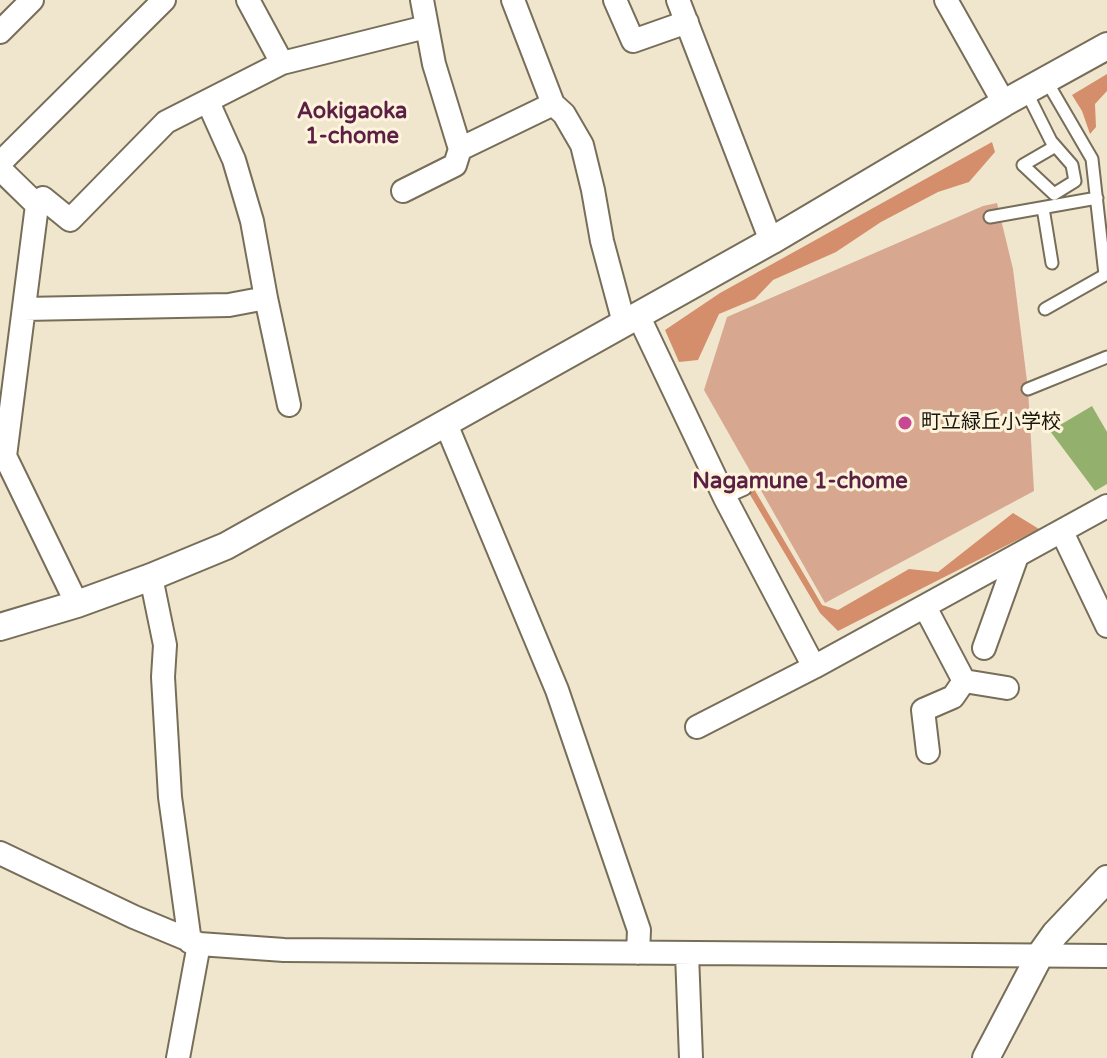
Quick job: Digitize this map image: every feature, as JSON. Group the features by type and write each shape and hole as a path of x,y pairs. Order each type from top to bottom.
{"street":[{"path":"0,32 32,0"},
{"path":"0,163 164,0"},
{"path":"248,0 282,63"},
{"path":"403,191 455,165 460,149 434,64 422,0"},
{"path":"513,0 553,104 564,114 582,145 602,241 631,319 735,493 814,667"},
{"path":"615,0 633,41 687,22"},
{"path":"678,0 771,241"},
{"path":"946,0 1025,91"},
{"path":"77,604 9,488 5,456 37,205 43,198 70,220 166,122 282,63 426,27"},
{"path":"0,627 77,604 226,546 771,241 1107,46"},
{"path":"208,102 234,160 252,221 289,405"},
{"path":"460,149 553,104"},
{"path":"0,169 37,205"},
{"path":"24,309 229,305 266,298"},
{"path":"446,424 557,690 639,930 638,953"},
{"path":"697,727 814,667 1107,506"},
{"path":"1062,532 1107,626"},
{"path":"984,648 1017,556"},
{"path":"151,577 165,645 163,677 170,797 194,943 178,1058"},
{"path":"925,607 964,681"},
{"path":"964,681 1007,688"},
{"path":"928,752 923,710 953,697 964,681"},
{"path":"0,853 194,943 284,950 1107,956"},
{"path":"986,1058 1040,955 1055,934 1107,879"},
{"path":"687,954 691,1058"}],"lane":[{"path":"1025,91 1054,147 1023,165 1054,194 1075,181 1072,165 1051,141"},
{"path":"1025,91 1092,159 1105,275 1045,309"},
{"path":"990,217 1097,198"},
{"path":"1043,208 1052,263"},
{"path":"1028,389 1107,357"}],"shaded area":[{"path":"1107,74 1107,91 1095,104 1096,127 1090,134 1072,95"},
{"path":"992,142 995,152 969,182 938,192 881,222 836,252 773,280 755,299 719,314 698,360 679,362 665,330 720,293"},
{"path":"997,203 1013,269 1028,389 1034,491 825,603 704,390 727,317 983,206"},
{"path":"1092,406 1107,432 1107,484 1095,491 1050,431"},
{"path":"754,489 822,605 838,610 909,569 938,572 1013,513 1039,529 838,631 820,613 749,493"}],"place":[{"name":"町立緑丘小学校","path":"905,423"}],"district":[{"name":"Aokigaoka 1-chome","path":"352,124"},
{"name":"Nagamune 1-chome","path":"800,482"}]}
